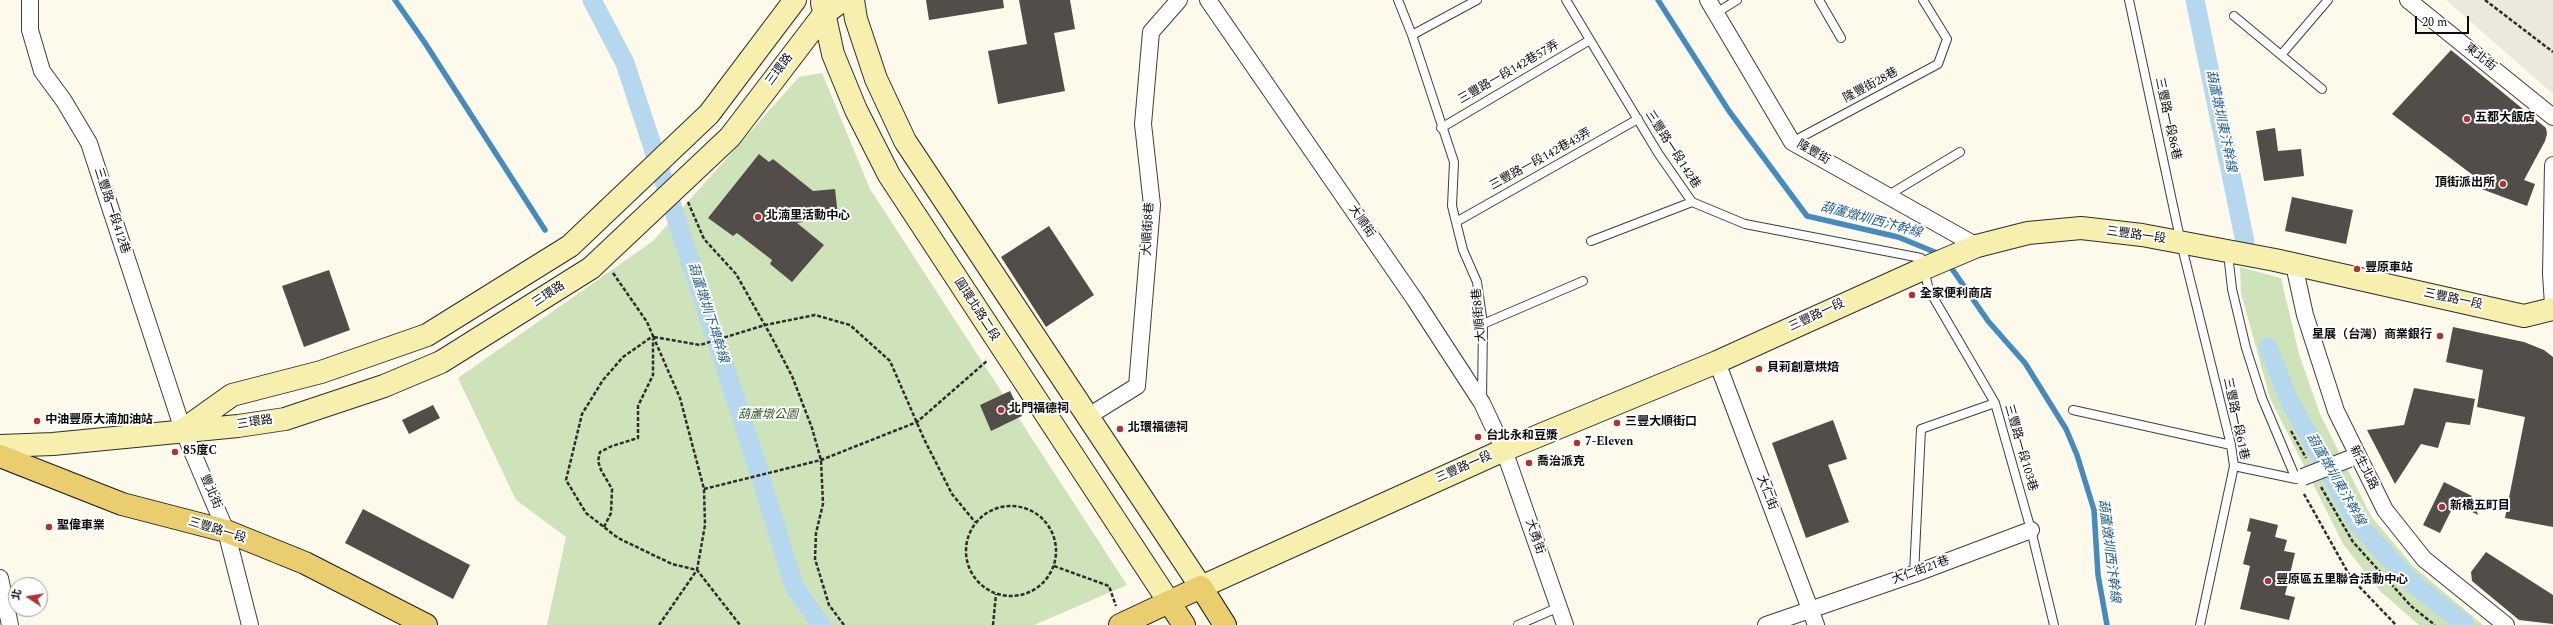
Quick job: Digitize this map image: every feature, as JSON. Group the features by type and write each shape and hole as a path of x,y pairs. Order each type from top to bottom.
{"main road":[{"name":"三豐路一段","path":"0,456 122,504 226,531 305,563 426,625"},
{"name":"三豐路一段","path":"1121,624 1201,587"},
{"path":"1201,587 1225,625"},
{"path":"1169,602 1184,625"}],"street":[{"name":"三豐路一段412巷","path":"30,0 30,30 42,71 64,101 89,143 183,430"},
{"name":"三環路","path":"183,430 232,395 321,372 427,335 570,246 709,114 795,0"},
{"name":"三環路","path":"0,446 53,444 183,430 238,426 285,419 384,386 441,362 591,268 680,186 730,137 823,7 843,0"},
{"path":"853,0 856,18 876,79 905,141 1201,587"},
{"name":"大順街8巷","path":"1087,417 1137,386 1152,205 1143,124 1151,32 1179,0"},
{"name":"大順街","path":"1208,0 1415,300 1482,404 1504,450"},
{"name":"東北街","path":"2408,0 2553,117"},
{"name":"隆豐街","path":"1712,6 1792,142 1977,246"},
{"name":"圓環北路二段","path":"823,7 834,54 853,103 889,175 1001,348 1169,602"},
{"path":"2552,169 2553,305"},
{"name":"三豐路一段","path":"1201,587 1504,450 1717,362 1925,268 1977,246 2028,233 2081,228 2142,235 2228,251 2524,316 2553,308"},
{"name":"新生北路","path":"2294,265 2305,315 2318,363 2353,457 2385,510 2424,559 2506,625"},
{"path":"427,335 441,362"},
{"name":"大仁街","path":"1717,362 1816,625"},
{"name":"豐北街","path":"183,430 226,531 250,625"},
{"name":"大勇街","path":"1504,450 1565,625"},
{"path":"2299,478 2353,457"},
{"name":"大仁街21巷","path":"1766,625 1914,574 2031,530"},
{"path":"0,578 10,625"},
{"path":"1553,625 1559,607"}],"lane":[{"name":"大順街8巷","path":"1398,0 1412,35 1441,128 1454,162 1452,206 1463,250 1477,282 1483,324 1482,404"},
{"path":"1412,35 1477,0"},
{"name":"三豐路一段142巷","path":"1566,0 1638,120 1692,202 1745,224 1921,258 1925,268"},
{"path":"1712,6 1737,0"},
{"path":"1819,0 1841,38"},
{"name":"隆豐街28巷","path":"1792,142 1938,64 1947,39 1923,0"},
{"name":"三豐路一段86巷","path":"2129,0 2181,243"},
{"path":"2281,55 2328,0"},
{"path":"2234,16 2322,89"},
{"name":"三豐路一段142巷57弄","path":"1441,128 1590,40"},
{"name":"三豐路一段142巷43弄","path":"1456,222 1638,120"},
{"path":"1887,196 1960,152"},
{"path":"1592,241 1692,202"},
{"name":"三豐路一段61巷","path":"2181,243 2231,445 2234,466 2200,625"},
{"path":"2228,251 2232,289 2246,348 2262,398 2299,478"},
{"name":"三豐路一段103巷","path":"1925,268 1929,290 1995,403 2031,530 2054,625"},
{"path":"1483,324 1583,281"},
{"path":"1914,574 1921,429 1995,403"},
{"path":"2074,410 2231,445"},
{"path":"2234,466 2299,478"},
{"path":"1518,625 1559,607"}],"path":[{"path":"2485,0 2553,52"},
{"path":"680,186 704,239 736,274 765,325 792,376 812,428 821,460 823,504 816,533 814,559 828,604 844,625"},
{"path":"603,257 647,322 680,398 704,489 705,525 696,570 659,625"},
{"path":"740,625 696,570 672,564 618,538 586,513 566,480 582,414 603,380 623,357 653,336 700,344 745,330 815,315 850,325 890,361 916,422 952,494 975,522"},
{"path":"604,527 611,513 612,489 601,470 598,461 600,452 612,446 638,438 638,406 653,375 653,336"},
{"path":"704,489 821,460 916,422 1001,348"},
{"path":"2289,426 2308,461"},
{"path":"2299,478 2352,578 2396,625"},
{"path":"2319,482 2353,542 2411,606 2435,625"},
{"path":"1002,506 1018,506 1033,511 1045,521 1053,535 1056,550 1054,566 1047,579 1037,588 1024,594 1010,596 996,594 983,587 973,577 967,564 966,543 975,522 988,512 1002,506"},
{"path":"1054,566 1109,586 1121,624"},
{"path":"993,625 996,594"}],"green space":[{"name":"葫蘆墩公園","path":"822,73 870,189 1127,585 1034,625 547,625 566,537 516,500 458,378 653,241 799,77"},
{"path":"2240,267 2281,278 2299,354 2320,414 2371,516 2413,566 2483,625 2419,625 2380,591 2343,544 2270,398 2241,293"}],"shaded area":[{"path":"2446,0 2553,0 2553,94"}],"building":[{"path":"926,0 1003,0 1004,8 929,20"},
{"path":"1019,0 1070,0 1075,29 1054,33 1065,91 998,104 988,51 1027,44"},
{"name":"五都大飯店","path":"2451,50 2546,128 2547,134 2545,141 2524,180 2535,184 2527,206 2471,185 2474,176 2392,114"},
{"path":"2275,128 2278,151 2301,149 2304,176 2264,181 2256,131"},
{"name":"北湳里活動中心","path":"759,154 769,162 773,159 813,191 835,189 838,216 797,223 824,245 792,282 770,264 772,260 737,233 733,236 708,218"},
{"path":"2292,197 2353,210 2346,244 2285,231"},
{"path":"1049,226 1094,295 1046,327 1001,257"},
{"path":"329,270 350,330 304,347 282,286"},
{"path":"2453,327 2524,342 2544,350 2553,357 2553,527 2505,518 2525,417 2477,407 2483,370 2446,362"},
{"path":"2414,388 2475,399 2470,425 2446,422 2438,448 2421,444 2395,484 2367,430 2404,425"},
{"name":"北門福德祠","path":"1010,391 1022,416 991,431 980,405"},
{"path":"433,405 440,418 409,434 402,420"},
{"path":"1833,420 1847,459 1828,465 1849,522 1806,538 1772,443"},
{"name":"新橋五町目","path":"2444,482 2472,496 2478,515 2455,503 2440,533 2423,525"},
{"path":"363,509 470,565 453,599 345,543"},
{"name":"豐原區五里聯合活動中心","path":"2250,518 2278,525 2275,537 2287,540 2284,551 2295,553 2285,595 2295,597 2289,620 2240,609 2250,566 2243,564 2251,532 2247,531"},
{"path":"2486,552 2553,595 2553,624 2519,620 2472,581 2471,572"}],"waterway":[{"path":"395,0 425,43 545,230"},
{"name":"葫蘆墩圳下埤幹線","path":"592,0 625,63 752,449 794,586 821,625"},
{"name":"葫蘆燉圳西汴幹線","path":"1658,0 1729,111 1807,216 1898,237 1942,255"},
{"name":"葫蘆墩圳東汴幹線","path":"2195,0 2245,242"},
{"name":"葫蘆燉圳西汴幹線","path":"1948,263 1988,321 2025,363 2066,429 2077,455 2094,510 2098,575 2107,625"},
{"name":"葫蘆墩圳東汴幹線","path":"2268,347 2290,402 2358,524 2408,579 2465,625"}],"place":[{"name":"五都大飯店","path":"2467,119"},
{"name":"頂街派出所","path":"2503,184"},
{"name":"北湳里活動中心","path":"758,217"},
{"name":"豐原車站","path":"2357,269"},
{"name":"全家便利商店","path":"1912,295"},
{"name":"星展（台灣）商業銀行","path":"2440,336"},
{"name":"貝莉創意烘焙","path":"1759,369"},
{"name":"北門福德祠","path":"1001,410"},
{"name":"中油豐原大湳加油站","path":"37,421"},
{"name":"三豐大順街口","path":"1617,423"},
{"name":"北環福德祠","path":"1120,429"},
{"name":"台北永和豆漿","path":"1478,437"},
{"name":"7-Eleven","path":"1577,443"},
{"name":"85度C","path":"175,452"},
{"name":"喬治派克","path":"1529,463"},
{"name":"新橋五町目","path":"2442,507"},
{"name":"聖偉車業","path":"49,527"},
{"name":"豐原區五里聯合活動中心","path":"2268,581"}]}
